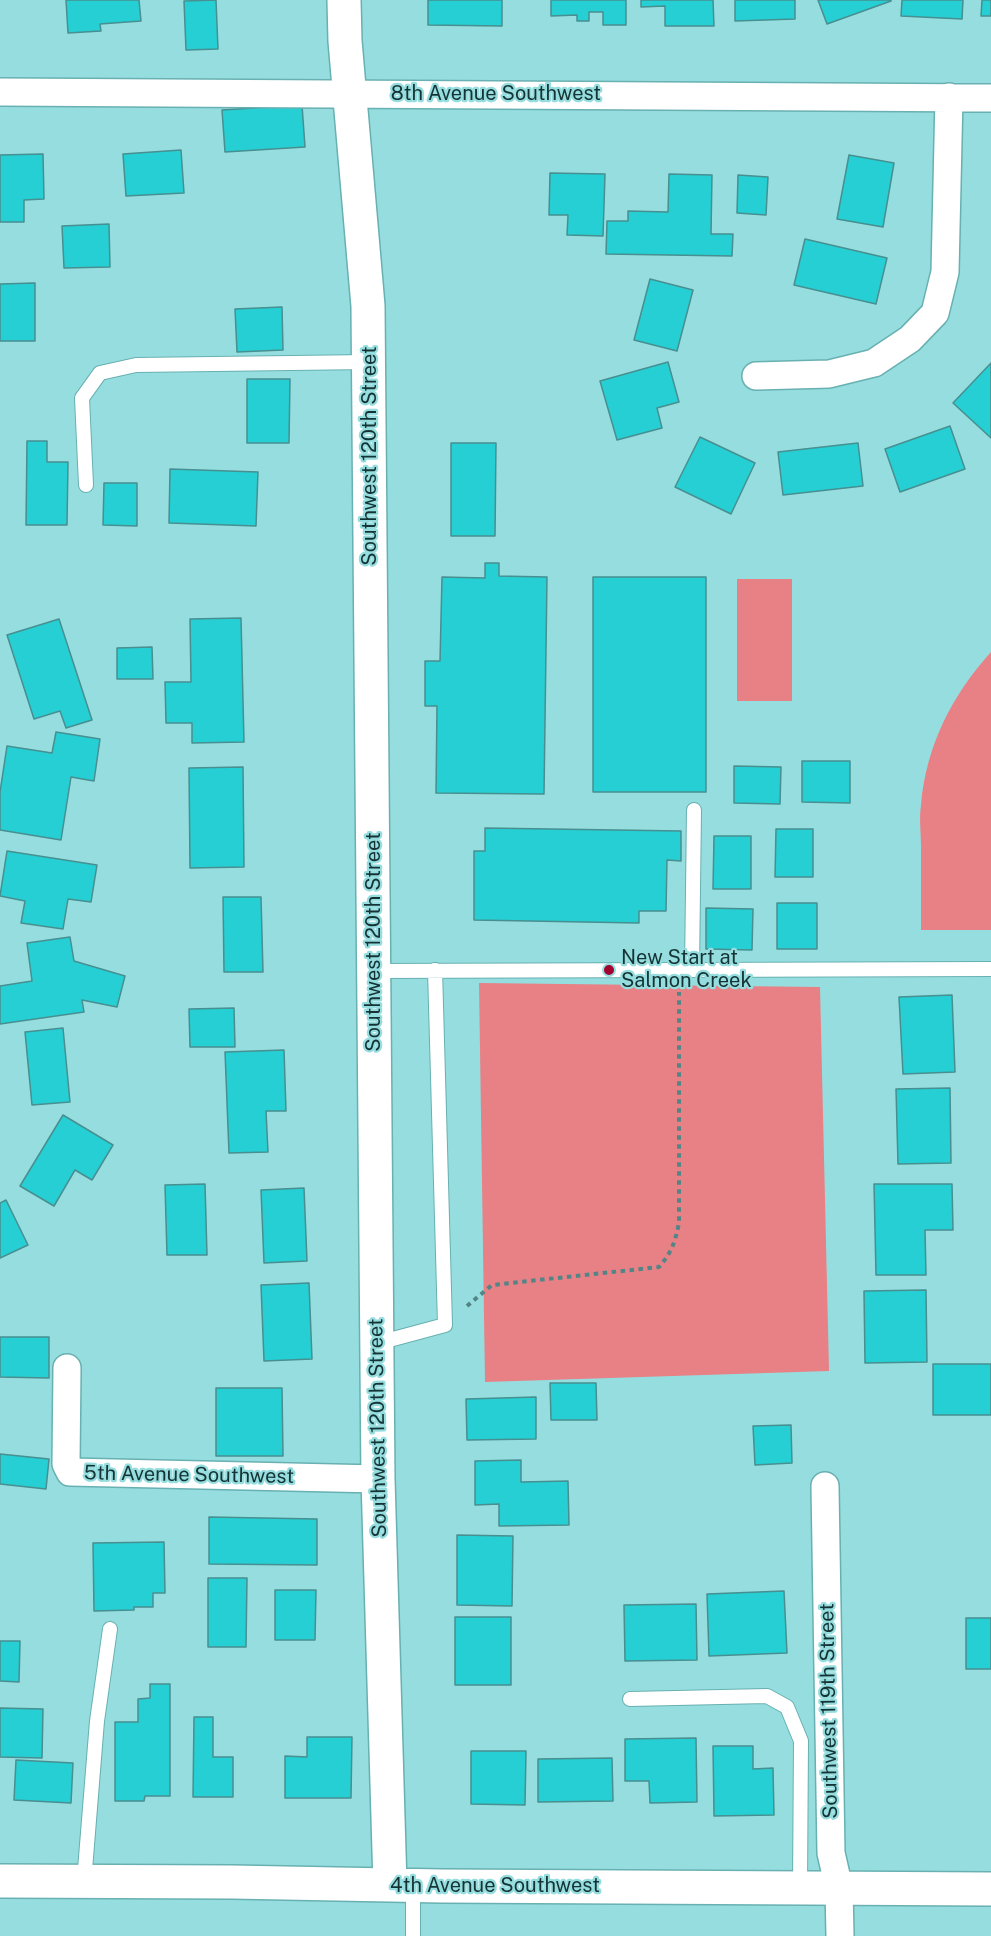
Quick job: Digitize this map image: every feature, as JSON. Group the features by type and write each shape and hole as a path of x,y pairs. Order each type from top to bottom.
{"street":[{"name":"Southwest 120th Street","path":"344,0 345,41 368,306 378,1479 401,1886"},
{"name":"8th Avenue Southwest","path":"0,92 991,98"},
{"path":"756,376 829,374 874,363 910,339 935,313 945,272 949,97"},
{"name":"5th Avenue Southwest","path":"67,1368 66,1464 70,1472 378,1479"},
{"name":"Southwest 119th Street","path":"825,1485 831,1853 839,1887 840,1936"},
{"name":"4th Avenue Southwest","path":"0,1881 991,1889"}],"lane":[{"path":"86,485 82,398 100,373 136,365 369,362"},
{"path":"686,970 694,810"},
{"path":"374,971 991,969"},
{"path":"377,1343 445,1325 435,970"},
{"path":"84,1882 97,1721 110,1629"},
{"path":"630,1699 767,1696 787,1707 801,1741 800,1887"},
{"name":"Southwest 120th Street","path":"401,1886 413,1936"}],"path":[{"path":"445,1325 492,1284 658,1268 669,1256 679,1223 686,970"}],"shaded area":[{"path":"737,579 792,579 792,701 737,701"},
{"path":"991,652 991,930 921,930 920,815 929,762 943,722 953,704"},
{"path":"479,983 820,987 829,1371 485,1382"}],"building":[{"path":"66,0 139,0 141,21 100,24 101,31 68,33"},
{"path":"216,0 218,49 186,50 184,1"},
{"path":"428,0 502,0 502,26 428,25"},
{"path":"551,0 626,0 626,25 603,25 603,12 589,12 589,21 577,21 577,15 551,16"},
{"path":"641,0 713,0 714,26 665,26 665,6 641,7"},
{"path":"735,0 795,0 795,19 735,21"},
{"path":"818,0 891,0 891,1 827,24"},
{"path":"902,0 963,0 962,19 901,16"},
{"path":"982,0 991,0 991,16 981,16"},
{"path":"302,105 305,147 225,152 222,110"},
{"path":"181,150 184,193 126,196 123,154"},
{"path":"43,154 44,199 24,200 24,222 0,222 0,155"},
{"path":"849,155 894,163 883,227 837,219"},
{"path":"550,173 605,174 603,236 567,235 568,215 549,215"},
{"path":"669,174 712,175 711,234 733,234 732,256 606,254 607,221 628,221 628,211 668,212"},
{"path":"738,175 768,177 766,215 737,213"},
{"path":"109,224 110,267 64,268 62,226"},
{"path":"805,239 887,258 876,304 794,285"},
{"path":"650,279 693,290 677,351 634,340"},
{"path":"35,283 35,341 0,341 0,284"},
{"path":"282,307 283,350 237,352 235,309"},
{"path":"668,362 679,402 657,408 662,428 617,440 600,381"},
{"path":"991,363 991,438 953,403"},
{"path":"247,379 290,379 289,443 247,443"},
{"path":"950,426 965,469 900,492 885,449"},
{"path":"700,437 755,463 731,514 675,487"},
{"path":"27,441 47,441 47,462 68,462 67,525 26,525"},
{"path":"451,443 496,443 495,536 451,536"},
{"path":"858,443 863,486 783,495 778,452"},
{"path":"170,469 258,472 256,526 169,523"},
{"path":"104,483 137,483 137,526 103,525"},
{"path":"485,563 499,563 499,576 547,577 544,794 436,793 437,706 425,706 425,661 440,661 442,577 485,578"},
{"path":"593,577 706,577 706,792 593,792"},
{"path":"241,618 244,742 192,743 192,723 166,723 165,682 191,682 190,619"},
{"path":"59,619 92,720 66,728 60,711 34,719 7,635"},
{"path":"152,647 153,679 117,679 117,648"},
{"path":"56,732 100,739 94,781 71,777 61,840 0,830 0,792 7,746 52,753"},
{"path":"802,761 850,761 850,803 802,802"},
{"path":"734,766 781,767 780,804 734,803"},
{"path":"243,767 244,867 190,868 189,768"},
{"path":"485,828 681,831 681,861 667,860 666,911 639,911 639,923 474,920 474,851 485,851"},
{"path":"776,829 813,829 813,877 775,877"},
{"path":"714,836 751,836 751,889 713,889"},
{"path":"7,851 97,865 91,902 68,899 63,929 21,923 25,901 0,896"},
{"path":"223,897 261,897 263,972 224,972"},
{"path":"777,903 817,903 817,949 777,949"},
{"path":"706,908 753,909 752,950 706,949"},
{"path":"70,937 74,961 125,976 117,1007 82,1000 84,1012 0,1024 0,986 32,981 27,943"},
{"path":"952,995 955,1072 903,1074 899,997"},
{"path":"234,1008 235,1047 190,1047 189,1009"},
{"path":"63,1028 70,1102 32,1105 25,1032"},
{"path":"284,1050 286,1111 266,1111 268,1152 229,1153 225,1052"},
{"path":"950,1088 951,1163 898,1164 896,1089"},
{"path":"63,1115 113,1145 92,1180 75,1170 54,1206 20,1186"},
{"path":"205,1184 207,1255 167,1255 165,1185"},
{"path":"874,1184 952,1184 953,1230 925,1230 926,1275 876,1275"},
{"path":"304,1188 307,1261 264,1263 261,1190"},
{"path":"6,1200 28,1245 0,1258 0,1203"},
{"path":"309,1283 312,1359 264,1361 261,1285"},
{"path":"926,1290 927,1362 865,1363 864,1291"},
{"path":"0,1337 49,1337 49,1378 0,1377"},
{"path":"933,1364 991,1364 991,1415 933,1415"},
{"path":"550,1383 596,1383 597,1420 551,1420"},
{"path":"216,1388 282,1388 283,1456 216,1456"},
{"path":"536,1397 536,1439 467,1440 466,1399"},
{"path":"791,1425 792,1463 755,1465 753,1426"},
{"path":"0,1454 49,1459 46,1489 0,1484"},
{"path":"521,1460 521,1482 568,1481 569,1525 499,1526 499,1504 475,1505 475,1461"},
{"path":"209,1517 317,1519 317,1565 209,1564"},
{"path":"457,1535 513,1536 512,1606 457,1605"},
{"path":"164,1542 165,1593 153,1593 153,1607 94,1611 93,1543"},
{"path":"208,1578 247,1578 246,1647 208,1647"},
{"path":"275,1590 316,1590 315,1640 275,1640"},
{"path":"784,1591 787,1653 709,1656 707,1594"},
{"path":"696,1604 697,1660 625,1661 624,1605"},
{"path":"455,1617 511,1617 511,1685 455,1685"},
{"path":"966,1618 991,1618 991,1669 966,1669"},
{"path":"0,1641 20,1641 19,1682 0,1681"},
{"path":"150,1684 170,1684 170,1796 145,1796 144,1801 115,1801 115,1722 138,1722 138,1699 150,1698"},
{"path":"0,1708 43,1709 42,1758 0,1757"},
{"path":"194,1717 213,1717 213,1757 233,1757 233,1797 193,1797"},
{"path":"307,1737 352,1737 351,1798 285,1798 285,1756 307,1757"},
{"path":"696,1738 697,1802 650,1803 649,1781 625,1781 625,1739"},
{"path":"713,1746 753,1746 753,1769 773,1768 774,1815 714,1816"},
{"path":"471,1751 526,1751 525,1805 471,1804"},
{"path":"612,1758 613,1801 538,1802 538,1759"},
{"path":"16,1760 73,1763 71,1803 14,1800"}],"place":[{"name":"New Start at Salmon Creek","path":"609,970"}]}
